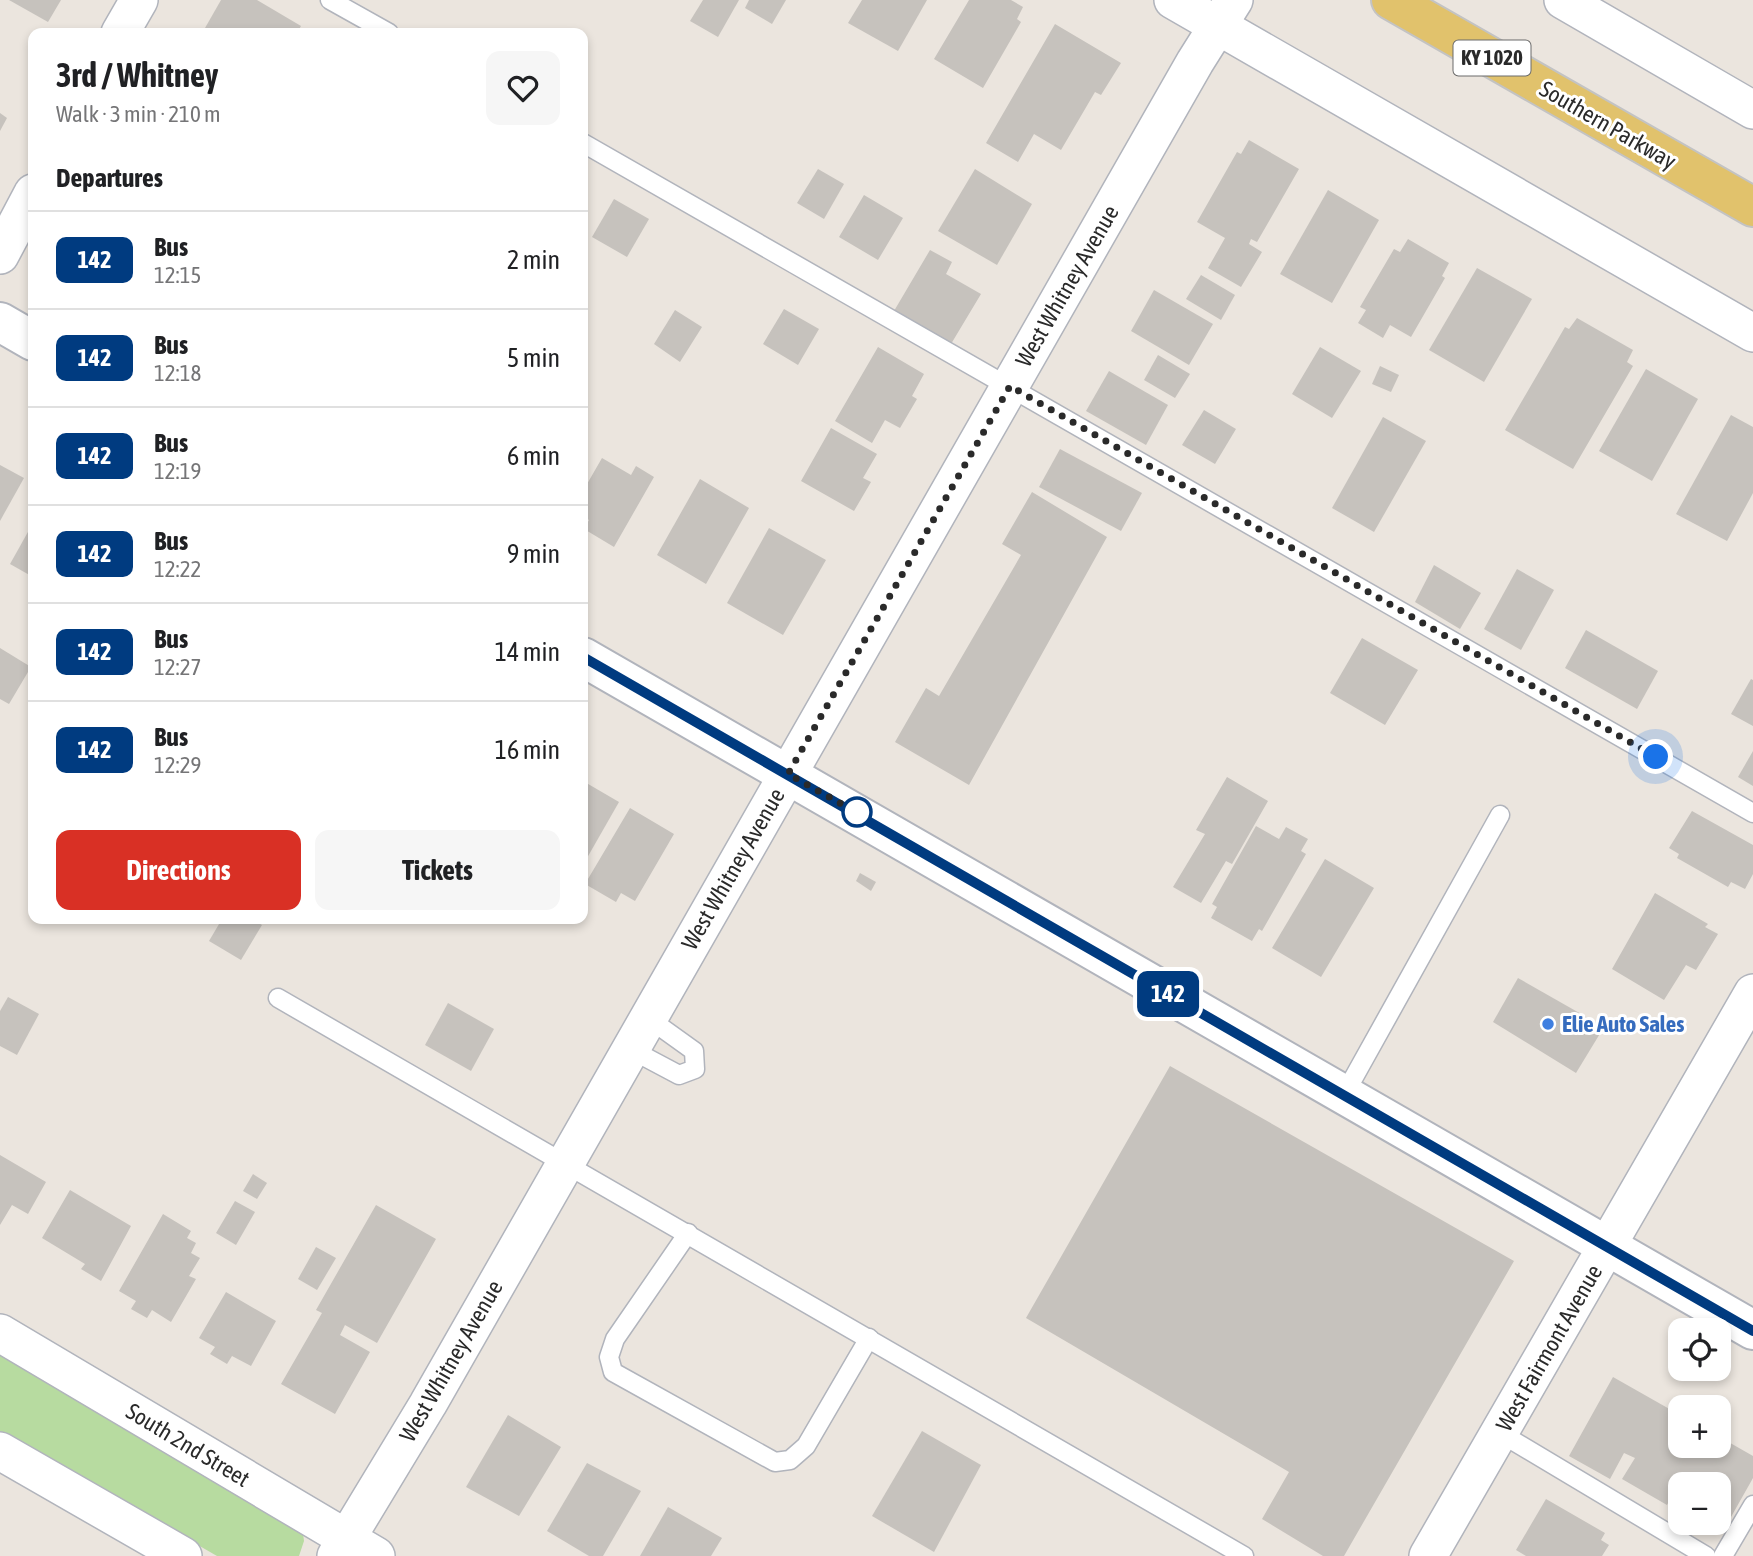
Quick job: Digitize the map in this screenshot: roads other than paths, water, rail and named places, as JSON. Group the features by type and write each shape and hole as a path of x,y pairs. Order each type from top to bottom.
{"main road":[{"name":"Southern Parkway","path":"1391,0 1753,207"},
{"path":"0,322 28,338"},
{"path":"588,660 1753,1331"}],"street":[{"path":"123,28 139,0"},
{"path":"1173,0 1227,14 1753,333"},
{"path":"1563,0 1753,110"},
{"name":"West Whitney Avenue","path":"353,1550 630,1049 1195,62 1227,14"},
{"path":"0,255 28,202"},
{"name":"West Fairmont Avenue","path":"1428,1556 1753,993"},
{"name":"South 2nd Street","path":"0,1333 353,1550"},
{"path":"0,1451 183,1556"}],"lane":[{"path":"330,0 380,28"},
{"path":"588,146 1753,813"},
{"path":"1344,1095 1500,815"},
{"path":"278,998 1244,1556"},
{"path":"630,1049 679,1076 695,1069 694,1051 648,1018"},
{"path":"688,1233 615,1339 609,1357 613,1371 775,1462 790,1460 806,1446 869,1338"},
{"path":"1500,1433 1706,1556"},
{"path":"1723,1556 1753,1505"}],"place":[{"name":"Elie Auto Sales","path":"1548,1024"}]}
